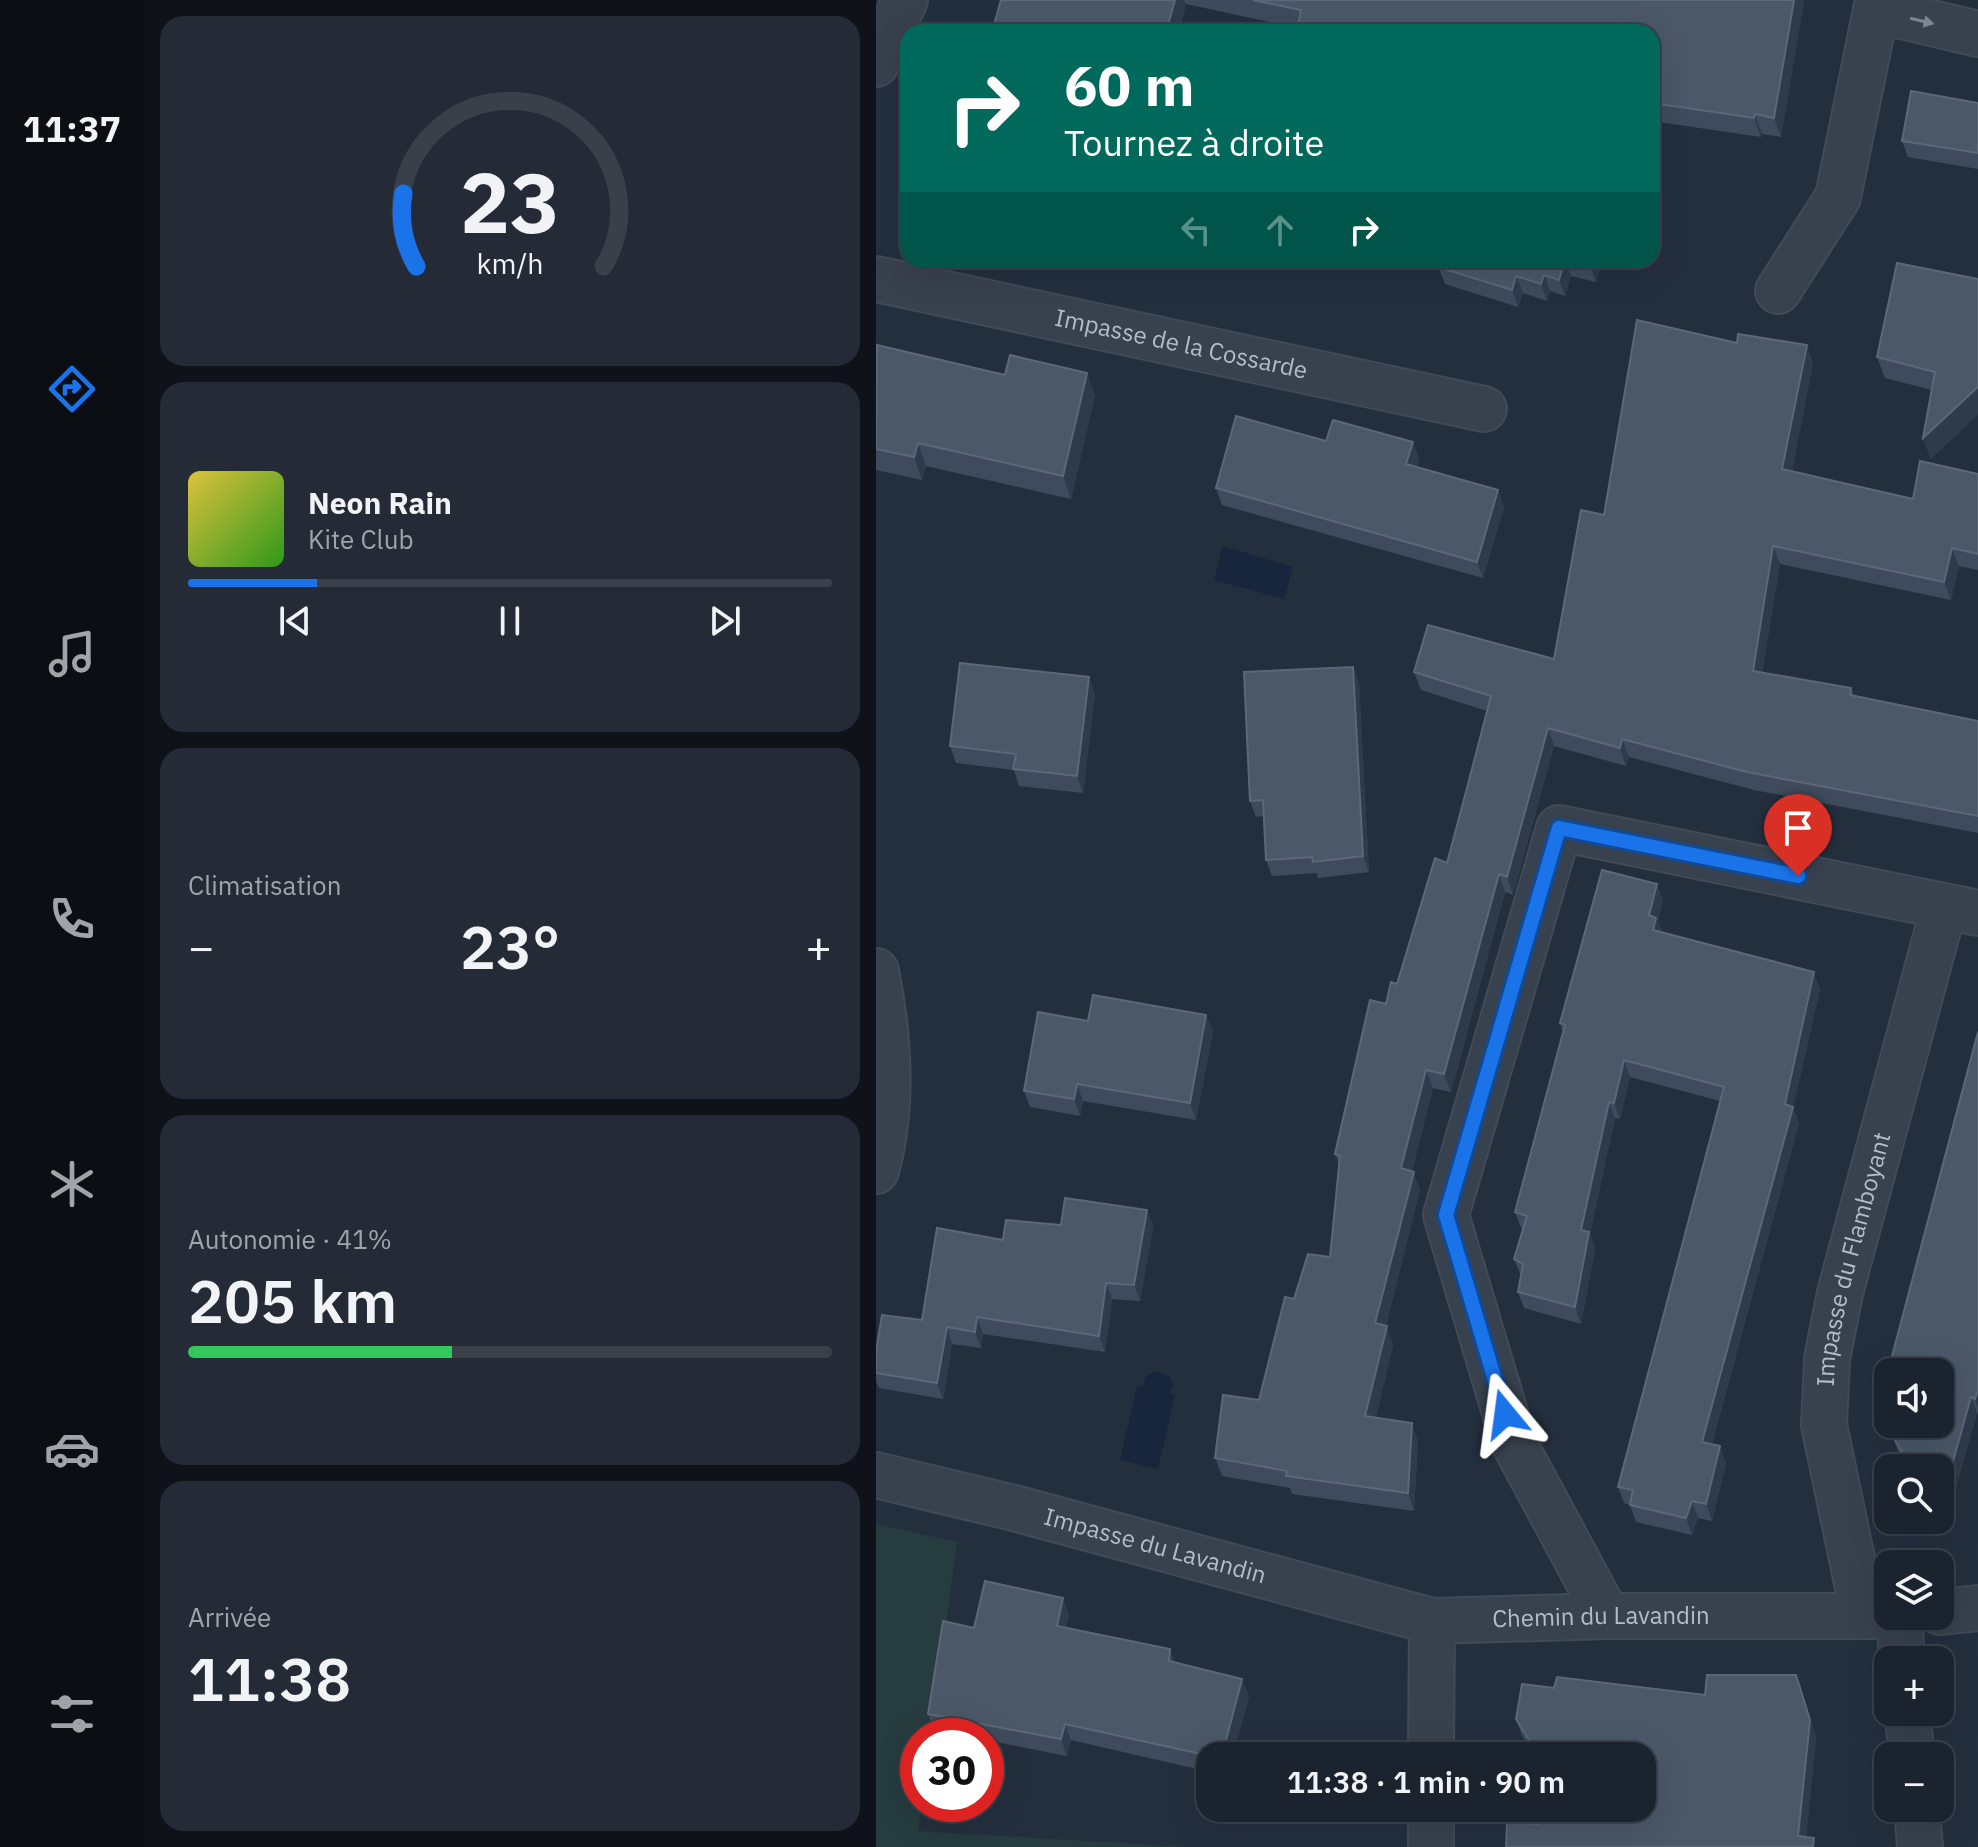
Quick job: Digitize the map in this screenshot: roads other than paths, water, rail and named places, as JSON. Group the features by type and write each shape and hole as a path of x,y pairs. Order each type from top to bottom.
{"street":[{"path":"876,64 905,0"},
{"path":"1778,291 1838,197 1877,5 1978,34"},
{"name":"Impasse de la Cossarde","path":"876,279 1484,409"},
{"name":"Impasse du Flamboyant","path":"1607,1616 1514,1443 1446,1215 1559,828 1961,910 1840,1293 1827,1359 1824,1425 1874,1593"},
{"path":"876,971 886,1019 888,1072 884,1144 876,1171"},
{"name":"Impasse du Lavandin","path":"876,1475 1014,1508 1432,1621"},
{"path":"1954,1611 1978,1608"},
{"name":"Chemin du Lavandin","path":"1432,1621 1607,1616 1874,1617"},
{"path":"1431,1742 1432,1621"},
{"path":"1431,1822 1431,1847"},
{"path":"1918,1822 1920,1847"}],"water":[{"path":"1223,546 1293,567 1284,599 1214,580"},
{"path":"1157,1371 1170,1377 1173,1384 1170,1393 1175,1395 1158,1469 1120,1460 1137,1386 1142,1387 1146,1376"}]}
